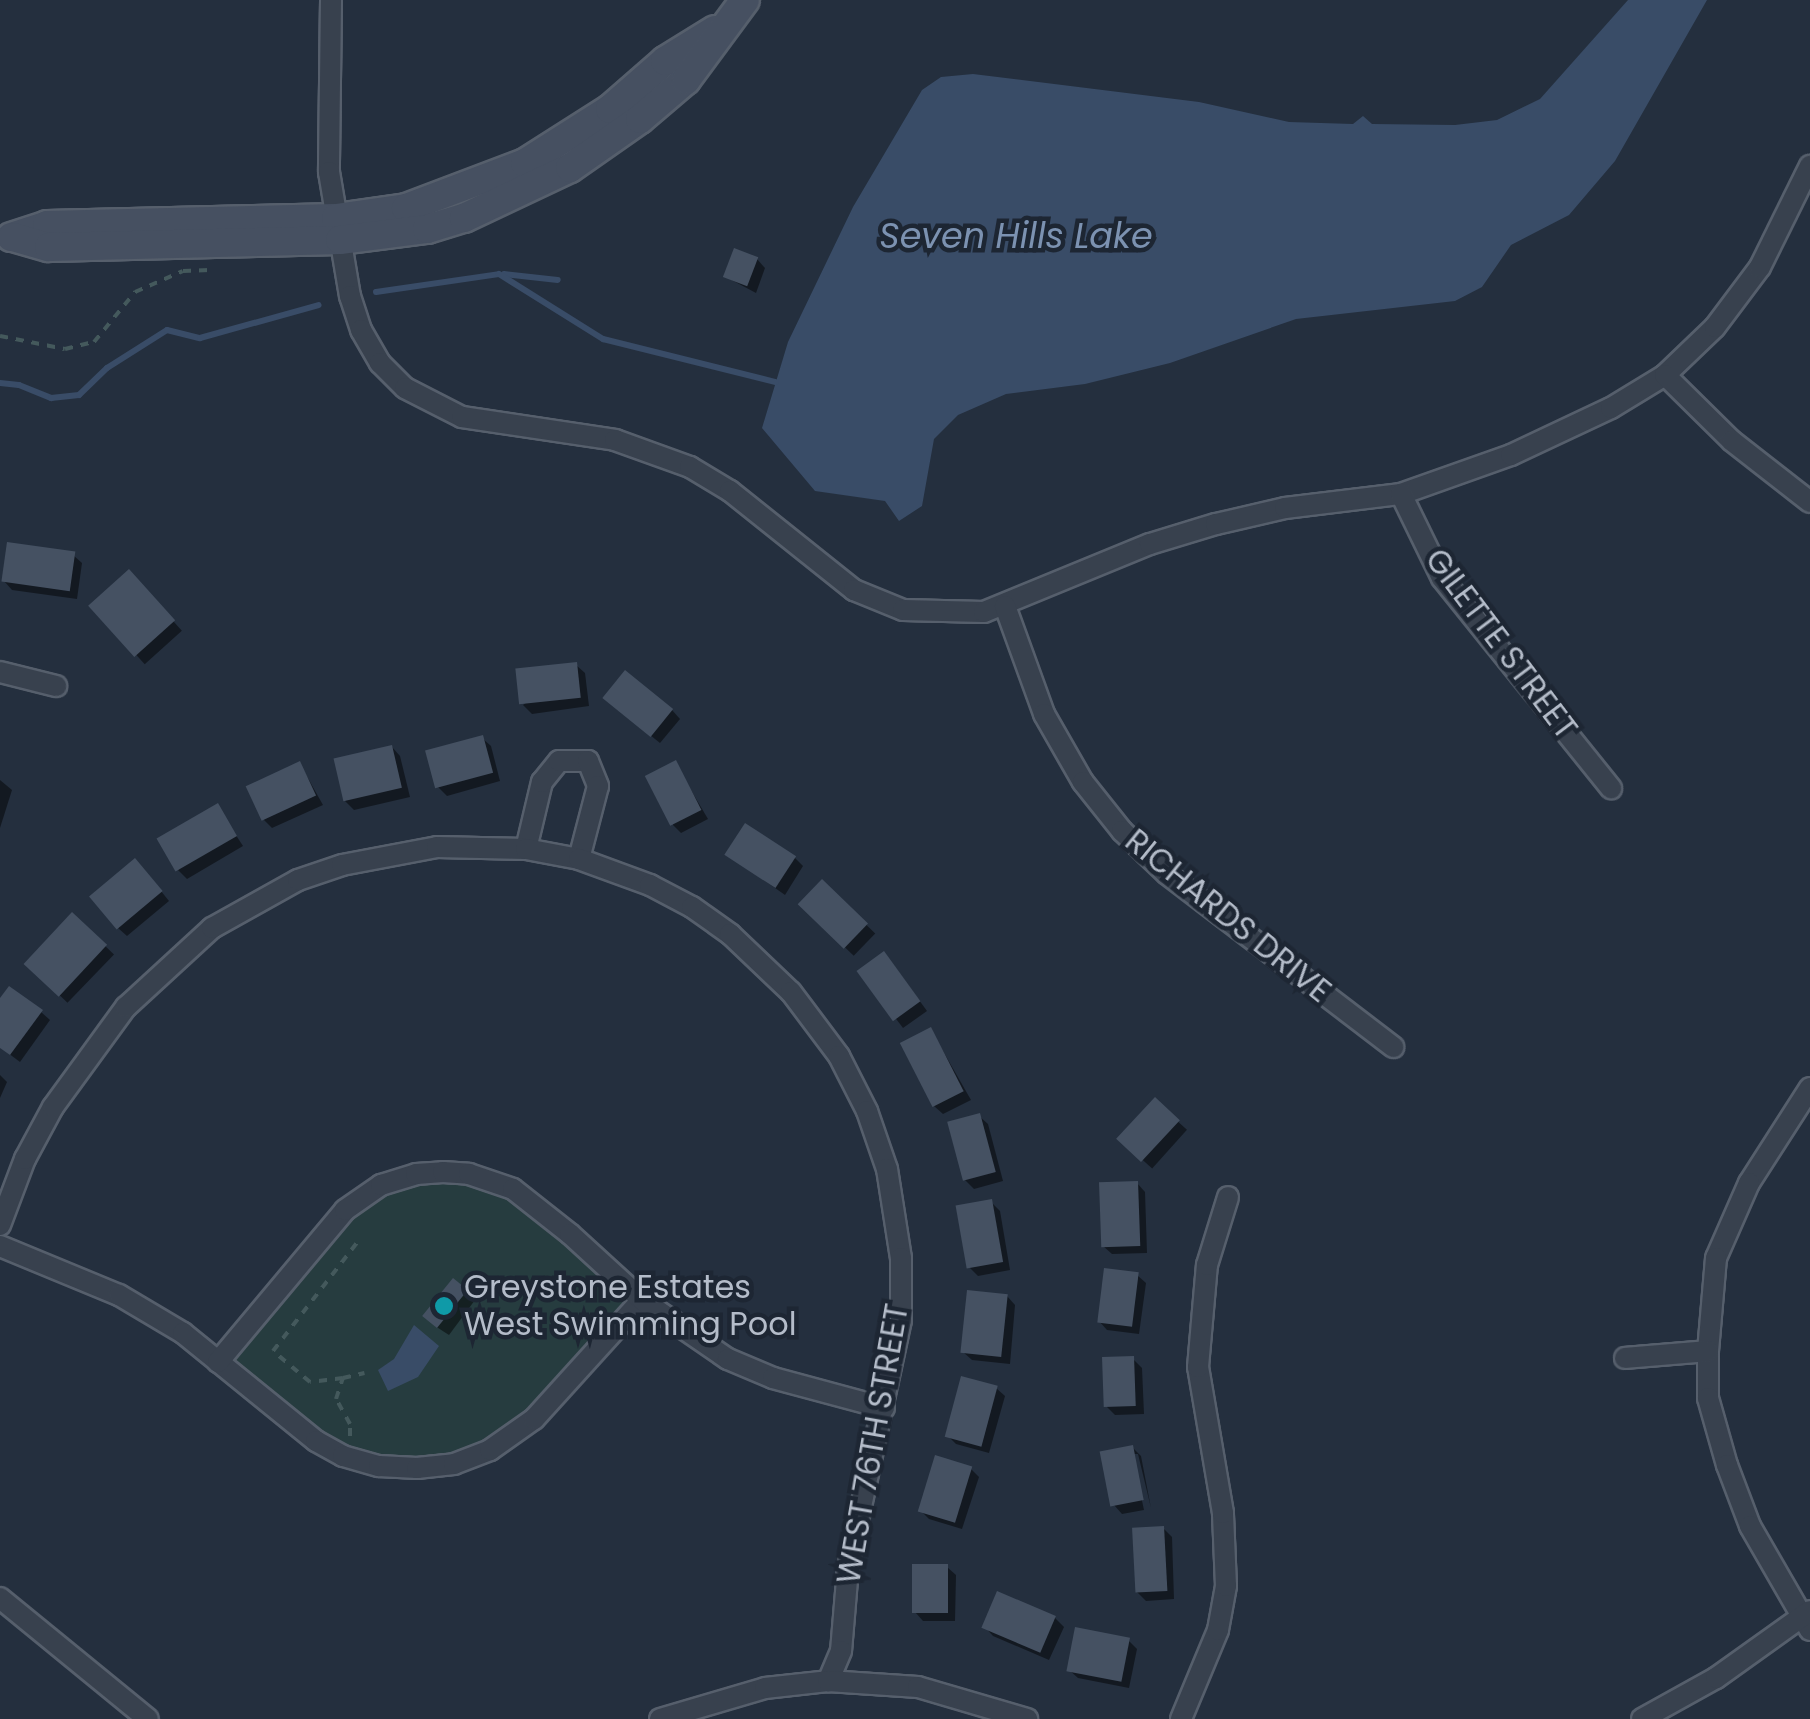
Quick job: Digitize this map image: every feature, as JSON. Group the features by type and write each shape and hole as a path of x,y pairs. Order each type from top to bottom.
{"main road":[{"path":"7,237 49,247 338,229 427,229 464,218 570,168 640,119 686,80 745,0"}],"street":[{"path":"331,0 329,172 361,330 380,362 430,404 462,417 576,433 649,449 730,491 854,590 903,610 958,614 1005,606 1150,544 1216,524 1285,508 1401,494 1512,455 1611,408 1665,374 1715,327 1760,267 1810,166"},
{"path":"1665,374 1732,441 1810,502"},
{"name":"GILETTE STREET","path":"1401,494 1442,578 1612,788"},
{"name":"RICHARDS DRIVE","path":"1005,606 1044,714 1083,782 1122,831 1167,874 1392,1048"},
{"path":"0,672 56,686"},
{"path":"526,849 542,782 560,761 588,761 598,786 579,860"},
{"name":"WEST 76TH STREET","path":"0,1224 26,1159 86,1057 150,982 212,928 268,894 342,865 437,846 526,849 579,860 650,885 730,934 790,992 838,1056 867,1111 887,1169 901,1258 901,1320 848,1568 841,1651 828,1680"},
{"path":"1642,1719 1807,1620 1750,1526 1726,1465 1708,1398 1708,1352 1716,1258 1749,1182 1810,1088"},
{"path":"218,1362 345,1210 382,1185 416,1174 469,1174 512,1189 570,1234 642,1300 728,1359 773,1378 884,1408"},
{"path":"1181,1719 1218,1630 1226,1586 1224,1513 1198,1367 1207,1265 1228,1197"},
{"path":"0,1246 119,1295 183,1333 290,1423 343,1456 379,1466 417,1468 454,1464 490,1450 534,1419 642,1300"},
{"path":"1625,1358 1708,1352"},
{"path":"0,1598 148,1719"},
{"path":"660,1719 765,1688 828,1680 918,1687 1027,1719"}],"path":[{"path":"0,336 64,349 94,342 134,292 183,272 219,270"},
{"path":"360,1239 273,1351 310,1382 364,1372"},
{"path":"343,1378 336,1399 350,1424 350,1440"}],"green space":[{"path":"416,1174 492,1180 642,1300 534,1419 454,1464 343,1456 218,1362 323,1234"}],"water":[{"name":"Seven Hills Lake","path":"1628,0 1707,0 1615,161 1569,215 1511,245 1482,287 1455,301 1296,319 1170,363 1085,384 1006,394 958,415 934,439 922,506 899,521 885,501 815,491 762,428 788,342 853,207 922,90 941,77 973,74 1199,102 1289,122 1353,124 1363,116 1372,124 1455,125 1497,120 1540,99"},
{"path":"414,1325 439,1346 418,1377 388,1391 378,1370 394,1359"}],"building":[{"path":"734,248 758,257 747,286 723,277"},
{"path":"7,542 75,552 70,591 1,582"},
{"path":"129,569 175,620 134,657 88,606"},
{"path":"577,662 581,698 519,704 515,668"},
{"path":"625,670 673,709 651,737 602,698"},
{"path":"483,735 493,773 435,788 425,751"},
{"path":"392,745 402,788 343,801 334,758"},
{"path":"676,760 701,810 670,826 645,776"},
{"path":"300,761 316,795 262,821 246,786"},
{"path":"218,803 237,836 176,871 157,838"},
{"path":"745,823 796,856 775,888 724,855"},
{"path":"135,858 163,891 117,930 89,897"},
{"path":"822,879 868,923 844,949 798,904"},
{"path":"72,912 107,945 59,997 24,964"},
{"path":"884,951 920,1001 893,1021 856,971"},
{"path":"9,986 43,1010 10,1055 0,1048 0,998"},
{"path":"931,1027 964,1091 933,1107 900,1043"},
{"path":"1155,1097 1180,1120 1141,1162 1116,1139"},
{"path":"980,1113 996,1172 963,1181 947,1122"},
{"path":"1138,1181 1140,1246 1101,1247 1099,1182"},
{"path":"992,1199 1003,1262 967,1268 956,1205"},
{"path":"1104,1268 1139,1272 1132,1327 1097,1323"},
{"name":"Greystone Estates West Swimming Pool","path":"453,1278 468,1290 437,1328 422,1316"},
{"path":"967,1290 1008,1294 1001,1357 960,1353"},
{"path":"1134,1356 1136,1406 1104,1407 1102,1357"},
{"path":"961,1376 998,1386 981,1447 945,1437"},
{"path":"1133,1445 1144,1500 1110,1506 1100,1451"},
{"path":"935,1455 972,1466 955,1523 918,1511"},
{"path":"1164,1526 1167,1591 1135,1593 1132,1528"},
{"path":"912,1564 948,1564 948,1613 912,1613"},
{"path":"997,1591 1056,1616 1040,1653 981,1628"},
{"path":"1075,1627 1130,1638 1121,1682 1066,1671"}],"waterway":[{"path":"376,292 499,274 603,339 776,382"},
{"path":"504,274 558,280"},
{"path":"0,383 19,385 51,398 79,395 107,368 167,330 200,338 319,305"}],"place":[{"name":"Greystone Estates West Swimming Pool","path":"444,1306"}]}
